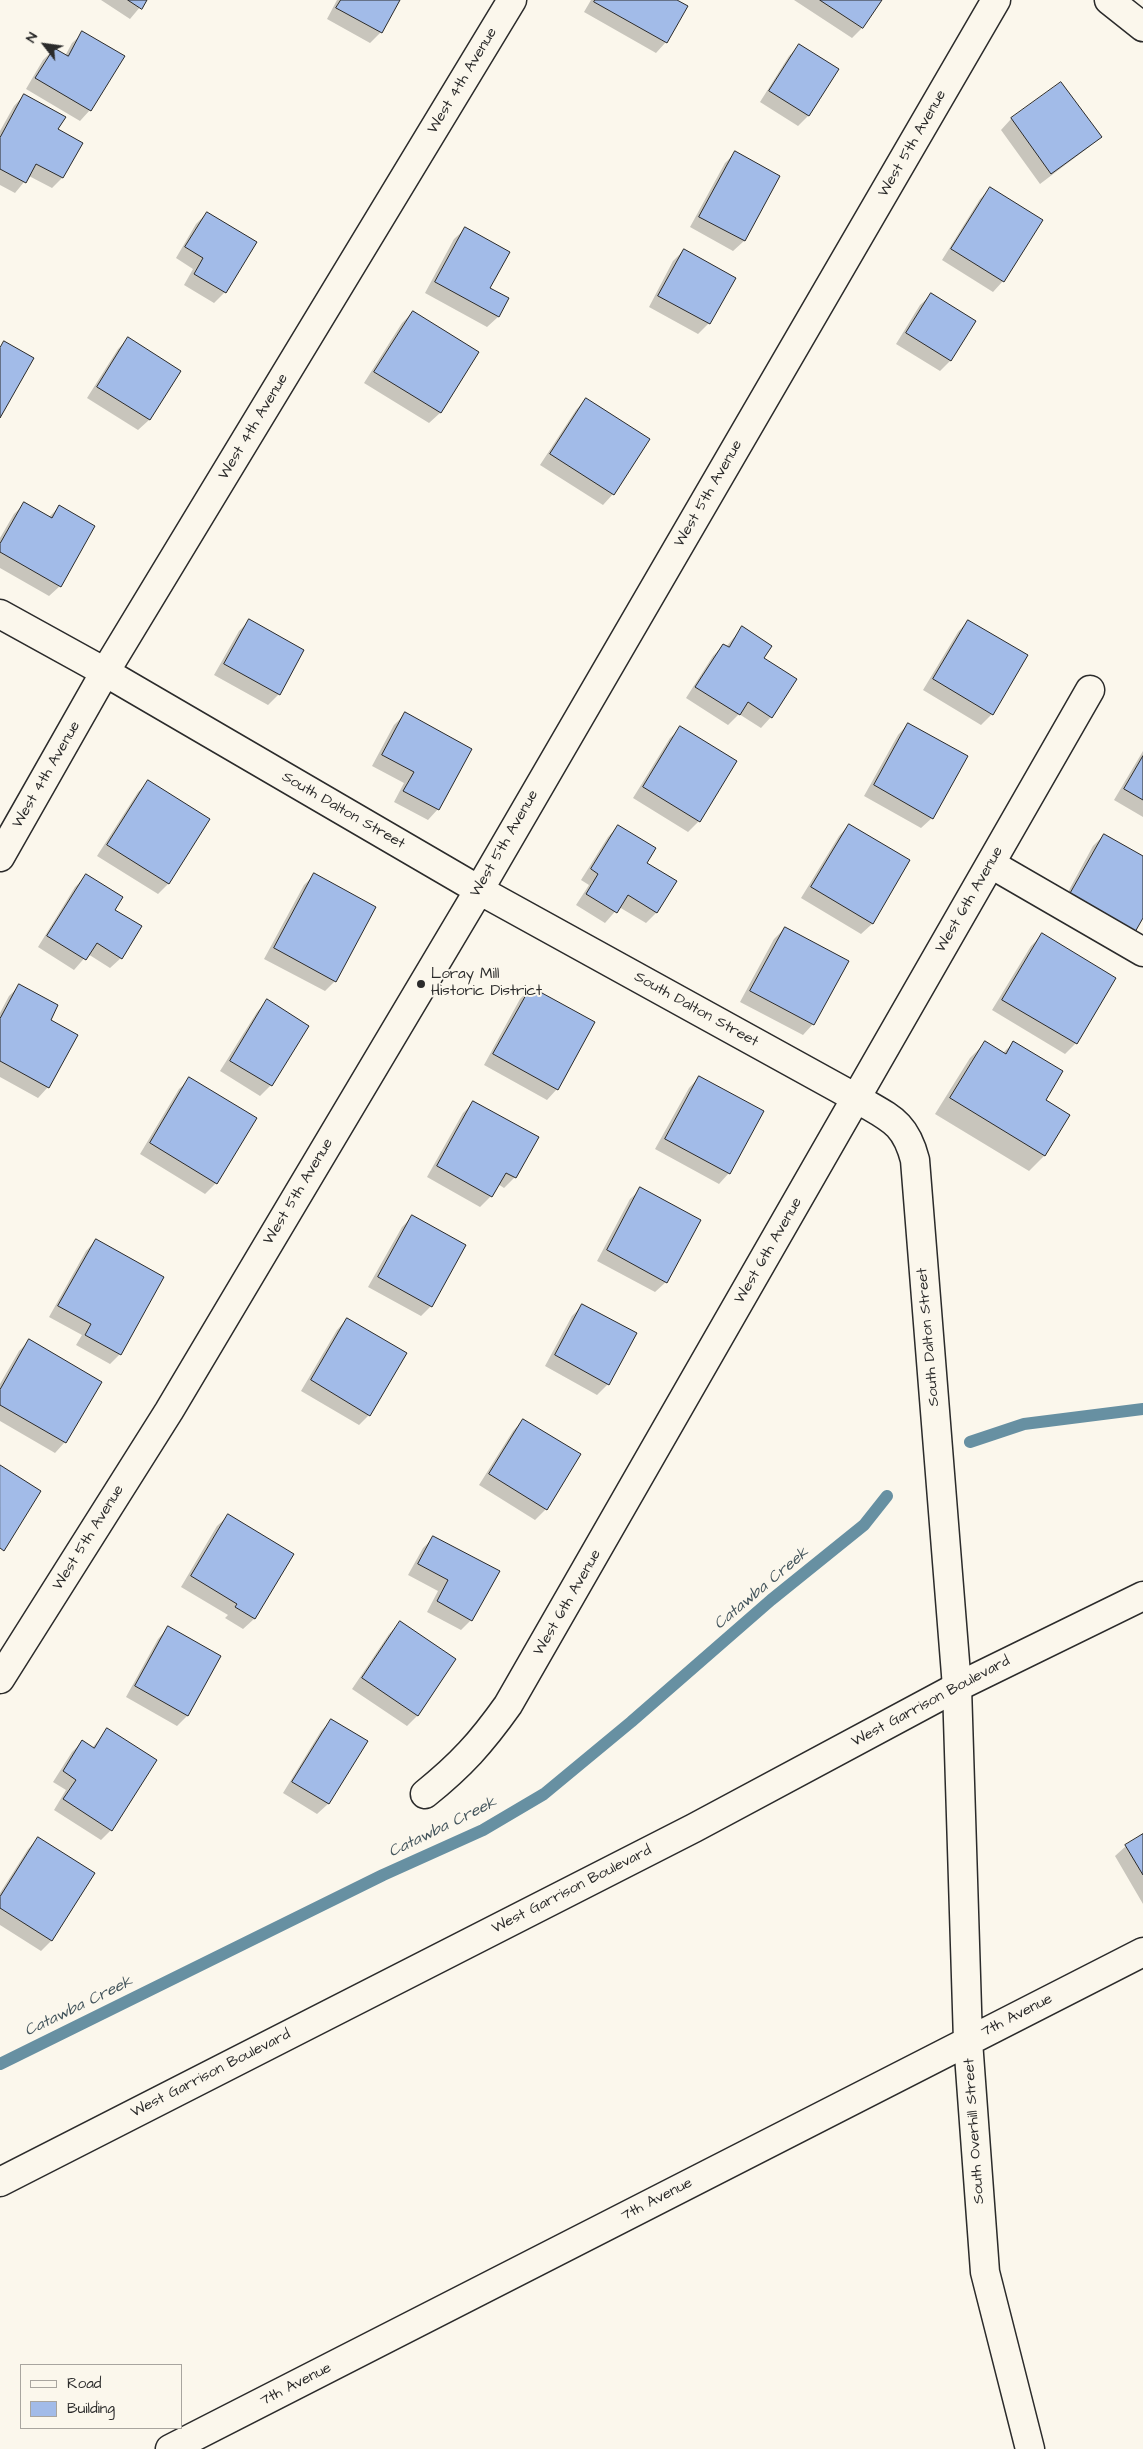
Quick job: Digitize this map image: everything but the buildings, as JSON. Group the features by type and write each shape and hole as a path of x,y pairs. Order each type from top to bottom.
{"street":[{"name":"West 4th Avenue","path":"0,857 105,672 512,0"},
{"name":"West 5th Avenue","path":"0,1679 169,1411 479,890 996,0"},
{"path":"1109,0 1143,28"},
{"name":"South Dalton Street","path":"0,614 105,672 479,890 856,1098 900,1126 910,1140 915,1160 957,1687"},
{"name":"West 6th Avenue","path":"424,1794 459,1766 482,1742 508,1705 1090,690"},
{"path":"990,864 1143,952"},
{"name":"West Garrison Boulevard","path":"0,2182 694,1828 957,1687 1143,1596"},
{"name":"South Overhill Street","path":"957,1687 968,2041 985,2272 1030,2449"},
{"name":"7th Avenue","path":"170,2449 1143,1952"}],"waterway":[{"name":"Catawba Creek","path":"970,1442 1024,1424 1143,1409"},
{"name":"Catawba Creek","path":"0,2064 383,1875 483,1830 544,1794 631,1722 771,1600 864,1525 887,1496"}],"place":[{"name":"Loray Mill Historic District","path":"421,984"}]}
